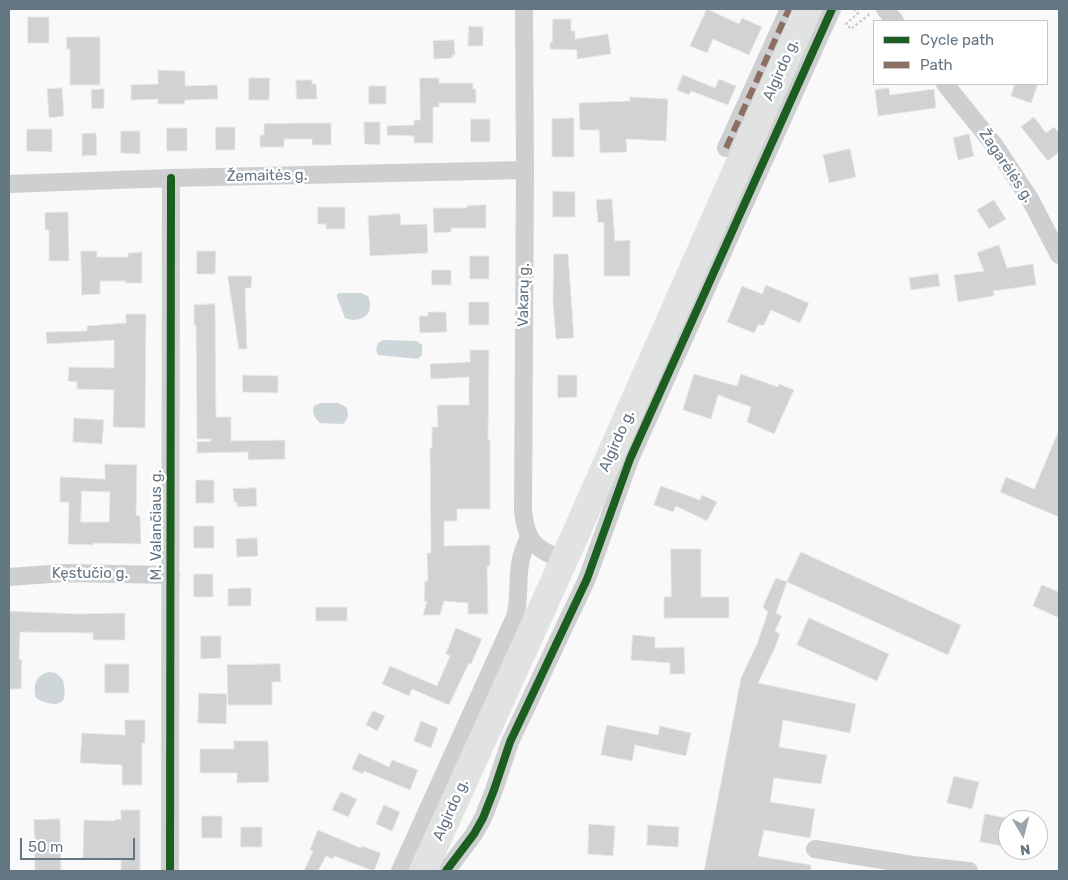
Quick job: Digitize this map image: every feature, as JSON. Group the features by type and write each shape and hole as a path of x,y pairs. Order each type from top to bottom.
{"main road":[{"name":"Algirdo g.","path":"423,871 564,560 808,9"}],"street":[{"name":"Vakarų g.","path":"524,9 525,170 522,495 524,525 529,537"},
{"path":"726,148 789,9"},
{"path":"446,871 474,834 483,818 510,742 587,579 630,458 832,9"},
{"path":"878,11 893,20"},
{"name":"Žagarėlės g.","path":"946,85 995,146 1030,199 1059,254"},
{"name":"Žemaitės g.","path":"9,184 171,178 525,170"},
{"name":"M. Valančiaus g.","path":"170,871 171,178"},
{"path":"529,537 539,548 564,560"},
{"name":"Algirdo g.","path":"400,871 515,617 518,604 520,564 529,537"},
{"name":"Kęstučio g.","path":"9,577 66,573 171,575"},
{"path":"815,849 912,865 969,871"}],"path":[{"path":"854,9 858,13 846,24 851,29 878,11"}],"shaded area":[{"path":"361,293 368,296 370,308 366,316 356,320 345,318 337,297 337,294"},
{"path":"383,340 417,341 422,345 422,355 418,359 378,355 376,350 378,343"},
{"path":"320,403 338,403 346,407 348,414 343,424 320,423 313,411 314,406"},
{"path":"44,673 56,673 63,680 64,698 58,704 36,698 35,685 38,678"}],"building":[{"path":"707,9 739,24 742,18 762,27 749,55 713,39 707,53 690,46"},
{"path":"28,17 49,17 49,43 28,43"},
{"path":"553,19 571,19 571,31 575,31 575,39 608,34 611,54 577,59 577,50 550,49"},
{"path":"469,26 483,27 483,46 468,46"},
{"path":"67,37 100,37 100,85 70,85 70,49 67,49"},
{"path":"454,40 455,55 452,55 452,58 434,59 433,41"},
{"path":"158,70 185,71 185,86 217,85 218,99 185,100 184,104 158,104 158,99 131,100 131,85 158,84"},
{"path":"683,75 715,88 719,79 736,86 728,105 691,91 689,95 677,90"},
{"path":"249,78 270,78 269,100 249,100"},
{"path":"420,78 439,78 439,83 473,83 473,89 476,89 476,103 439,103 439,107 433,107 433,143 414,143 414,136 387,135 387,126 414,125 414,120 420,120"},
{"path":"296,80 312,80 312,84 316,84 317,99 297,99"},
{"path":"1015,85 1038,85 1031,103 1011,96"},
{"path":"369,86 386,86 386,104 369,104"},
{"path":"62,88 64,116 49,118 47,89"},
{"path":"889,88 890,95 934,89 936,108 878,116 875,90"},
{"path":"104,89 104,108 92,109 91,90"},
{"path":"630,97 668,99 666,141 626,139 627,152 600,153 599,130 580,130 579,103 630,101"},
{"path":"1034,117 1046,133 1054,127 1059,133 1059,152 1048,161 1021,127"},
{"path":"574,118 574,157 552,157 552,119"},
{"path":"471,119 490,119 490,142 471,142"},
{"path":"364,122 380,122 380,145 365,144"},
{"path":"331,123 331,145 312,145 312,139 284,139 284,147 260,147 260,135 264,135 264,124"},
{"path":"216,127 235,127 235,150 216,150"},
{"path":"167,128 187,128 187,151 167,151"},
{"path":"27,129 52,129 52,152 27,151"},
{"path":"121,131 140,131 140,154 121,153"},
{"path":"96,133 97,155 82,156 82,134"},
{"path":"969,134 974,156 958,160 953,138"},
{"path":"850,149 856,177 829,183 823,155"},
{"path":"553,191 575,192 575,217 553,217"},
{"path":"612,199 615,241 630,240 630,276 604,276 604,222 598,223 596,200"},
{"path":"994,200 1006,219 989,229 977,210"},
{"path":"486,205 486,228 451,228 451,232 434,233 433,208 467,208 467,206"},
{"path":"318,207 345,207 345,229 326,229 326,224 318,224"},
{"path":"68,212 69,261 49,261 49,230 45,230 45,213"},
{"path":"400,214 401,225 427,224 428,253 370,256 368,216"},
{"path":"999,245 1007,268 1033,264 1036,285 993,291 994,296 958,302 954,275 984,271 977,253"},
{"path":"81,251 97,251 97,257 128,257 128,253 142,252 142,283 100,281 100,294 82,295"},
{"path":"197,251 216,251 215,274 197,274"},
{"path":"554,254 568,254 574,338 556,339 553,304"},
{"path":"470,256 489,256 489,279 470,279"},
{"path":"432,270 451,270 451,285 432,285"},
{"path":"938,274 940,286 911,290 909,278"},
{"path":"228,276 252,276 251,288 245,288 247,349 239,349"},
{"path":"766,285 809,303 800,323 771,310 764,325 758,325 754,333 727,322 742,286 762,294"},
{"path":"469,302 489,302 489,325 469,325"},
{"path":"215,304 216,417 231,417 231,441 285,440 285,459 248,460 248,452 197,453 197,442 211,441 211,439 197,439 196,325 194,325 194,305"},
{"path":"428,312 446,312 447,332 420,333 419,316 428,316"},
{"path":"126,314 146,314 145,428 113,427 114,390 77,389 77,382 68,381 69,367 114,368 114,340 47,344 46,332 87,331 87,326 126,323"},
{"path":"470,350 489,350 488,440 490,440 490,509 457,509 457,521 444,521 444,546 490,545 490,566 487,566 488,614 468,614 468,603 444,601 440,615 423,615 427,601 424,601 425,581 428,581 427,553 431,553 430,448 432,448 432,427 438,427 437,405 469,405 469,377 431,379 430,364 470,362"},
{"path":"694,374 737,386 741,374 778,387 779,384 794,390 774,434 747,422 751,407 718,395 711,419 683,410"},
{"path":"243,375 278,376 278,393 243,392"},
{"path":"558,375 577,375 577,397 558,398"},
{"path":"74,418 104,420 102,444 73,442"},
{"path":"1059,430 1059,517 1000,492 1006,477 1034,489"},
{"path":"105,464 137,465 136,515 140,516 141,544 68,544 69,502 60,502 60,477 105,479","holes":["82,491 110,492 109,522 81,522"]},
{"path":"196,480 214,480 214,503 196,503"},
{"path":"661,486 700,500 702,495 717,502 707,521 676,506 673,512 654,505"},
{"path":"256,488 257,506 237,507 237,502 234,502 233,489"},
{"path":"194,526 214,526 214,548 194,548"},
{"path":"257,538 258,556 237,557 236,539"},
{"path":"671,549 701,549 701,597 729,597 729,618 664,618 664,597 671,597"},
{"path":"801,552 961,625 948,655 787,582"},
{"path":"194,574 213,574 213,597 194,597"},
{"path":"776,578 787,582 776,613 782,616 775,631 780,634 758,683 856,704 850,733 783,720 779,747 827,755 821,784 774,778 770,802 815,809 810,838 764,830 758,856 811,865 811,871 704,871 741,678 757,644 768,612 763,607"},
{"path":"1042,585 1059,592 1059,618 1033,606"},
{"path":"251,588 251,606 228,606 228,589"},
{"path":"316,607 347,607 347,621 316,621"},
{"path":"9,611 76,614 125,613 125,640 93,640 93,633 20,632 19,659 22,660 21,689 9,689"},
{"path":"809,618 889,654 877,681 797,645"},
{"path":"456,628 482,639 449,705 412,689 409,696 382,684 390,666 437,686 450,656 446,654"},
{"path":"633,635 655,637 655,648 684,647 685,674 670,674 670,663 631,660"},
{"path":"201,636 221,636 221,658 201,659"},
{"path":"105,664 129,664 129,693 105,693"},
{"path":"280,664 281,682 272,682 272,705 228,705 227,665"},
{"path":"199,693 227,694 226,724 198,723"},
{"path":"373,711 385,716 377,731 366,725"},
{"path":"125,720 145,720 145,743 142,743 142,785 122,785 122,765 80,763 82,733 125,735"},
{"path":"421,721 438,728 431,748 414,741"},
{"path":"607,725 658,735 660,726 691,733 686,756 635,745 632,761 601,755"},
{"path":"234,741 268,741 269,782 237,783 237,773 200,773 200,749 234,749"},
{"path":"359,753 389,767 392,760 418,770 410,790 364,771 363,774 352,769"},
{"path":"954,776 979,782 972,809 947,803"},
{"path":"341,792 357,799 348,817 332,810"},
{"path":"384,805 400,812 392,831 376,824"},
{"path":"121,810 140,810 140,871 121,871 121,860 83,859 84,820 114,821 121,819"},
{"path":"985,814 998,816 998,845 980,842"},
{"path":"202,816 222,816 222,838 202,838"},
{"path":"60,819 61,871 35,871 34,820"},
{"path":"589,824 615,826 613,856 588,854"},
{"path":"648,825 679,827 678,847 647,845"},
{"path":"241,827 262,827 262,847 241,847"},
{"path":"318,830 361,848 362,846 381,853 374,871 334,856 333,859 326,856 318,871 304,871 313,851 310,850"}],"marked path":[{"path":"726,148 789,9"}],"cycle path":[{"path":"446,871 474,834 483,818 510,742 587,579 630,459 832,9"},
{"path":"170,871 171,178"}]}
